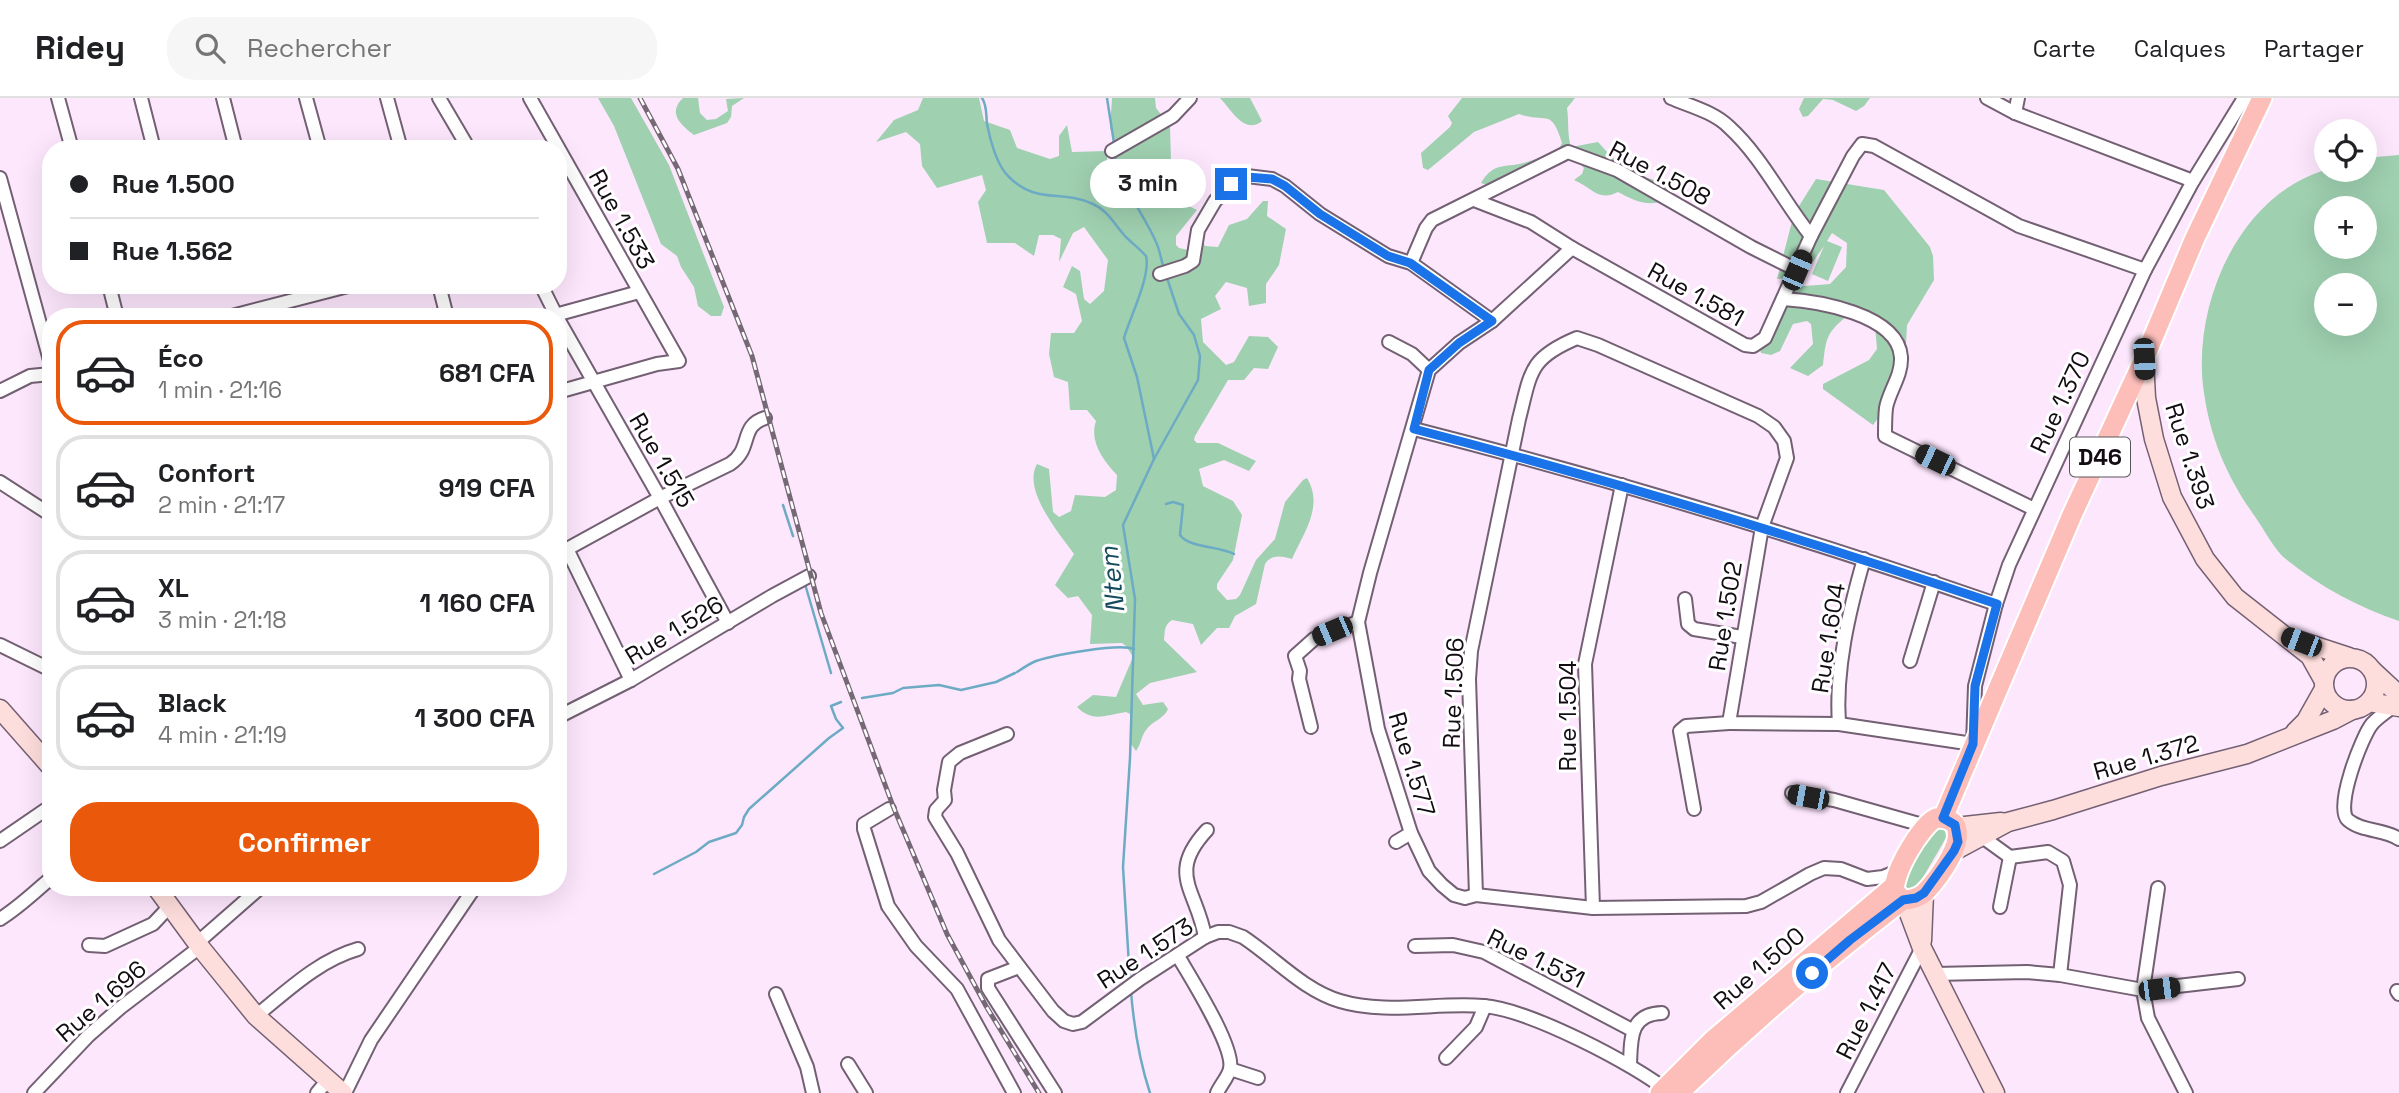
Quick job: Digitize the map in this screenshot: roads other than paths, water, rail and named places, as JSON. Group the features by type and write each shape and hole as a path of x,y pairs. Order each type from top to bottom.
{"main road":[{"name":"D46","path":"1941,823 2073,515 2144,359 2194,238 2262,98"},
{"name":"Rue 1.393","path":"2144,359 2146,398 2154,439 2172,496 2190,532 2215,574 2235,597 2288,636 2310,656 2324,685"},
{"path":"2288,636 2360,659 2372,670 2397,703"},
{"path":"2290,737 2306,721 2332,664 2349,657"},
{"path":"2324,685 2334,705 2352,710 2369,702 2375,690 2372,670"},
{"path":"2369,702 2397,703"},
{"path":"0,709 42,757"},
{"name":"Rue 1.372","path":"1954,851 2008,822 2161,776 2247,754 2352,710"},
{"path":"1941,823 2008,822"},
{"path":"1900,889 1916,898 1924,893 1954,851 1958,842 1941,823"},
{"path":"1900,889 1941,823"},
{"path":"1900,889 1922,948 1995,1093"},
{"name":"Rue 1.500","path":"1669,1092 1713,1040 1900,889"},
{"path":"1922,948 1924,893"},
{"path":"163,896 256,1016 323,1086 344,1093"}],"street":[{"path":"58,98 70,140"},
{"path":"141,98 152,140"},
{"path":"223,98 234,140"},
{"path":"306,98 318,140"},
{"path":"387,98 399,140"},
{"path":"439,98 464,140"},
{"name":"Rue 1.533","path":"530,98 554,140"},
{"path":"1112,151 1173,116 1190,98"},
{"path":"1671,98 1718,118 1729,127 1759,163 1811,236"},
{"path":"1987,98 2015,113 2193,181"},
{"path":"2015,113 2018,98"},
{"name":"Rue 1.370","path":"1973,744 1975,686 2009,565 2145,270 2193,181 2244,98"},
{"name":"Rue 1.581","path":"1474,200 1531,222 1572,248 1745,345 1754,346 1765,338 1811,236 1862,144 1867,144 2019,226 2145,270"},
{"name":"Rue 1.508","path":"1410,263 1432,220 1568,152 1617,170 1751,247 1797,270"},
{"name":"Rue 1.533","path":"567,164 678,361 594,383"},
{"path":"1160,274 1193,261 1198,230 1215,201 1231,184 1247,177 1272,179 1320,214 1388,256 1410,263 1492,321"},
{"path":"0,178 42,332"},
{"path":"1389,342 1412,354 1429,370 1459,343 1492,321 1572,248"},
{"path":"567,313 639,292"},
{"path":"263,308 317,294"},
{"path":"1783,299 1810,300 1849,310 1885,328 1898,343 1900,370 1886,406 1885,436 2034,509"},
{"name":"Rue 1.515","path":"567,337 660,498 728,623"},
{"name":"Rue 1.502","path":"1512,454 1529,382 1539,359 1553,348 1577,338 1758,416 1774,427 1784,440 1787,458 1762,527 1729,723"},
{"name":"Rue 1.577","path":"1429,370 1358,622 1378,729 1411,833 1429,872 1454,895 1465,898 1476,895 1593,908 1746,906 1761,902 1825,868 1841,869 1867,879 1883,877 1900,889"},
{"path":"0,391 30,376 42,375"},
{"path":"567,390 594,383"},
{"path":"567,550 736,460 745,448 753,424 765,418"},
{"path":"1414,429 1512,454 1762,527 1997,604"},
{"name":"Rue 1.506","path":"1476,895 1469,679 1471,651 1512,454"},
{"path":"0,482 42,509"},
{"name":"Rue 1.504","path":"1593,908 1585,664 1622,485"},
{"name":"Rue 1.604","path":"1839,724 1838,708 1845,648 1853,596 1864,559"},
{"path":"567,560 631,680"},
{"name":"Rue 1.526","path":"567,712 631,680 809,576"},
{"path":"1910,661 1934,582"},
{"path":"1685,599 1688,624 1694,629 1742,637"},
{"path":"1311,727 1295,656 1314,639 1358,622"},
{"path":"0,645 42,666"},
{"path":"2397,703 2372,724 2348,783 2344,813 2348,820 2399,839"},
{"path":"1694,809 1680,731 1686,726 1729,723 1839,724 1973,744"},
{"name":"Rue 1.573","path":"1007,734 960,753 949,762 945,800 936,810 935,817 957,853 999,940 1053,1011 1065,1021 1073,1024 1082,1022 1140,979 1205,937 1218,932 1229,932 1243,937 1321,993 1341,1001 1362,1005 1485,1006 1537,1021 1630,1065 1669,1092"},
{"path":"1792,793 1941,823"},
{"path":"889,809 864,824 888,906 916,946 957,989 1014,1093"},
{"path":"0,841 42,812"},
{"path":"1205,937 1202,921 1186,882 1185,864 1197,841 1207,830"},
{"path":"1396,842 1411,833"},
{"path":"1981,836 2010,857 2048,852 2063,861 2070,885 2060,975"},
{"path":"2000,907 2010,857"},
{"path":"0,919 42,885"},
{"path":"2158,888 2143,990 2148,1018 2186,1093"},
{"path":"199,945 251,896"},
{"path":"344,1093 372,1040 469,896"},
{"path":"89,946 106,946 153,923 170,906"},
{"name":"Rue 1.696","path":"34,1093 88,1036 199,945"},
{"name":"Rue 1.531","path":"1415,946 1453,946 1485,953 1632,1030"},
{"name":"Rue 1.417","path":"1847,1093 1922,948"},
{"path":"256,1016 329,961 342,953 358,949"},
{"path":"1178,956 1217,1025 1228,1055 1230,1069 1217,1093"},
{"path":"1019,967 988,979 988,988 1055,1093"},
{"path":"1935,974 2027,972 2143,990 2238,979"},
{"path":"776,993 807,1067 813,1093"},
{"path":"1446,1058 1476,1027 1485,1006"},
{"path":"1630,1065 1632,1030 1645,1016 1662,1013"},
{"path":"848,1064 866,1093"},
{"path":"1230,1069 1258,1078"}],"waterway":[{"path":"982,98 995,152 1009,177 1029,191 1070,197 1099,207 1146,256 1146,274 1124,338 1137,377 1154,459"},
{"name":"Ntem","path":"1107,98 1114,143"},
{"name":"Ntem","path":"1114,153 1126,188 1151,231 1164,269"},
{"name":"Ntem","path":"1130,982 1123,867 1130,758 1135,599 1123,525 1154,459 1198,380 1200,356 1194,335 1179,314 1166,275"},
{"path":"1166,504 1173,502 1183,505 1180,535 1184,539 1234,554"},
{"path":"783,505 793,536"},
{"path":"805,584 831,673"},
{"path":"1017,672 1036,661 1057,656 1101,649 1134,649"},
{"path":"862,698 893,693 903,688 939,685 961,690 996,682 1015,673"},
{"path":"654,874 696,852 709,842 736,833 749,809 843,728 831,706 841,702"},
{"name":"Ntem","path":"1131,992 1138,1043 1150,1093"}],"railway":[{"path":"640,98 678,169 752,356 821,613 893,806 947,934 986,1006 1039,1093"}]}
